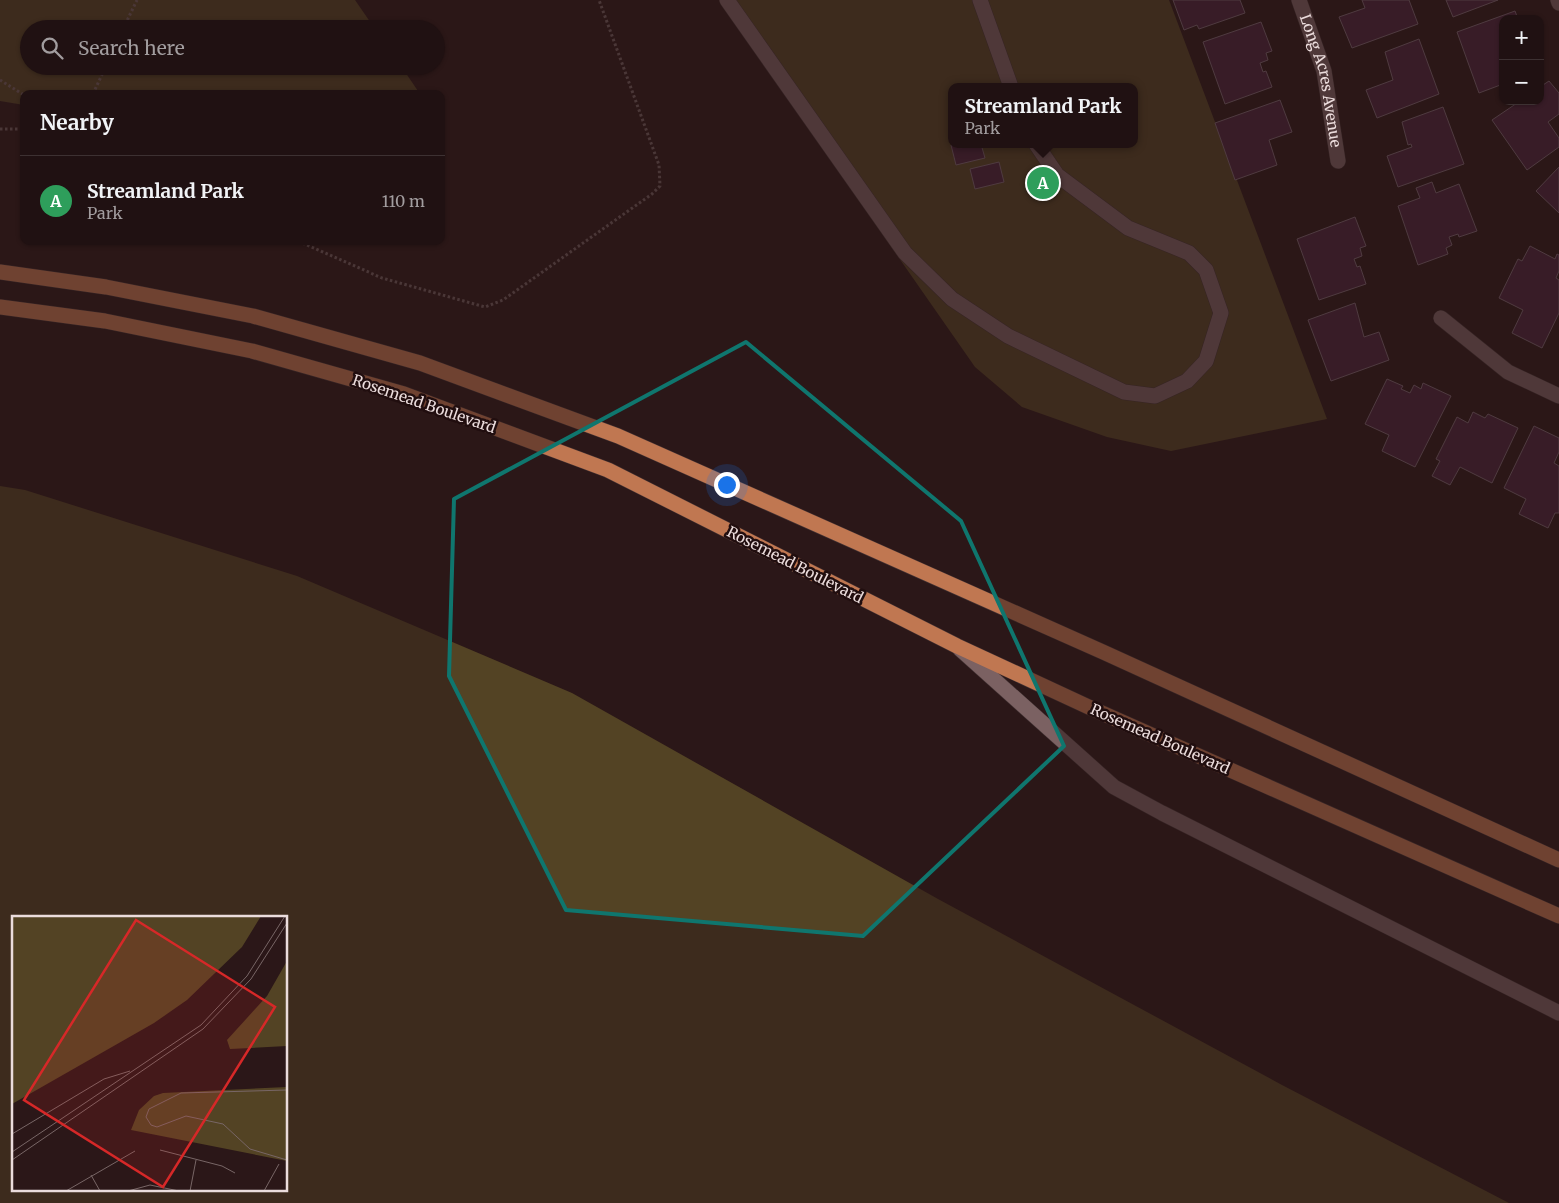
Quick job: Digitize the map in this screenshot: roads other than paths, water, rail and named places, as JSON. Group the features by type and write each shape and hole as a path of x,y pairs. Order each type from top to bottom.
{"main road":[{"path":"0,272 106,287 254,316 420,363 618,436 1112,656 1559,860"},
{"name":"Rosemead Boulevard","path":"0,307 105,321 252,351 404,394 608,470 957,646 1093,709 1559,916"}],"street":[{"path":"727,0 905,253 952,299 1008,336 1124,392 1155,396 1187,381 1206,361 1221,313 1206,270 1188,253 1128,228 1058,175 1039,148"},
{"path":"980,0 1009,83"},
{"name":"Long Acres Avenue","path":"1299,0 1324,71 1338,161"},
{"path":"1441,318 1508,372 1559,396"},
{"path":"957,646 1114,787 1559,1013"}],"place":[{"name":"Streamland Park","path":"1043,183"}]}
